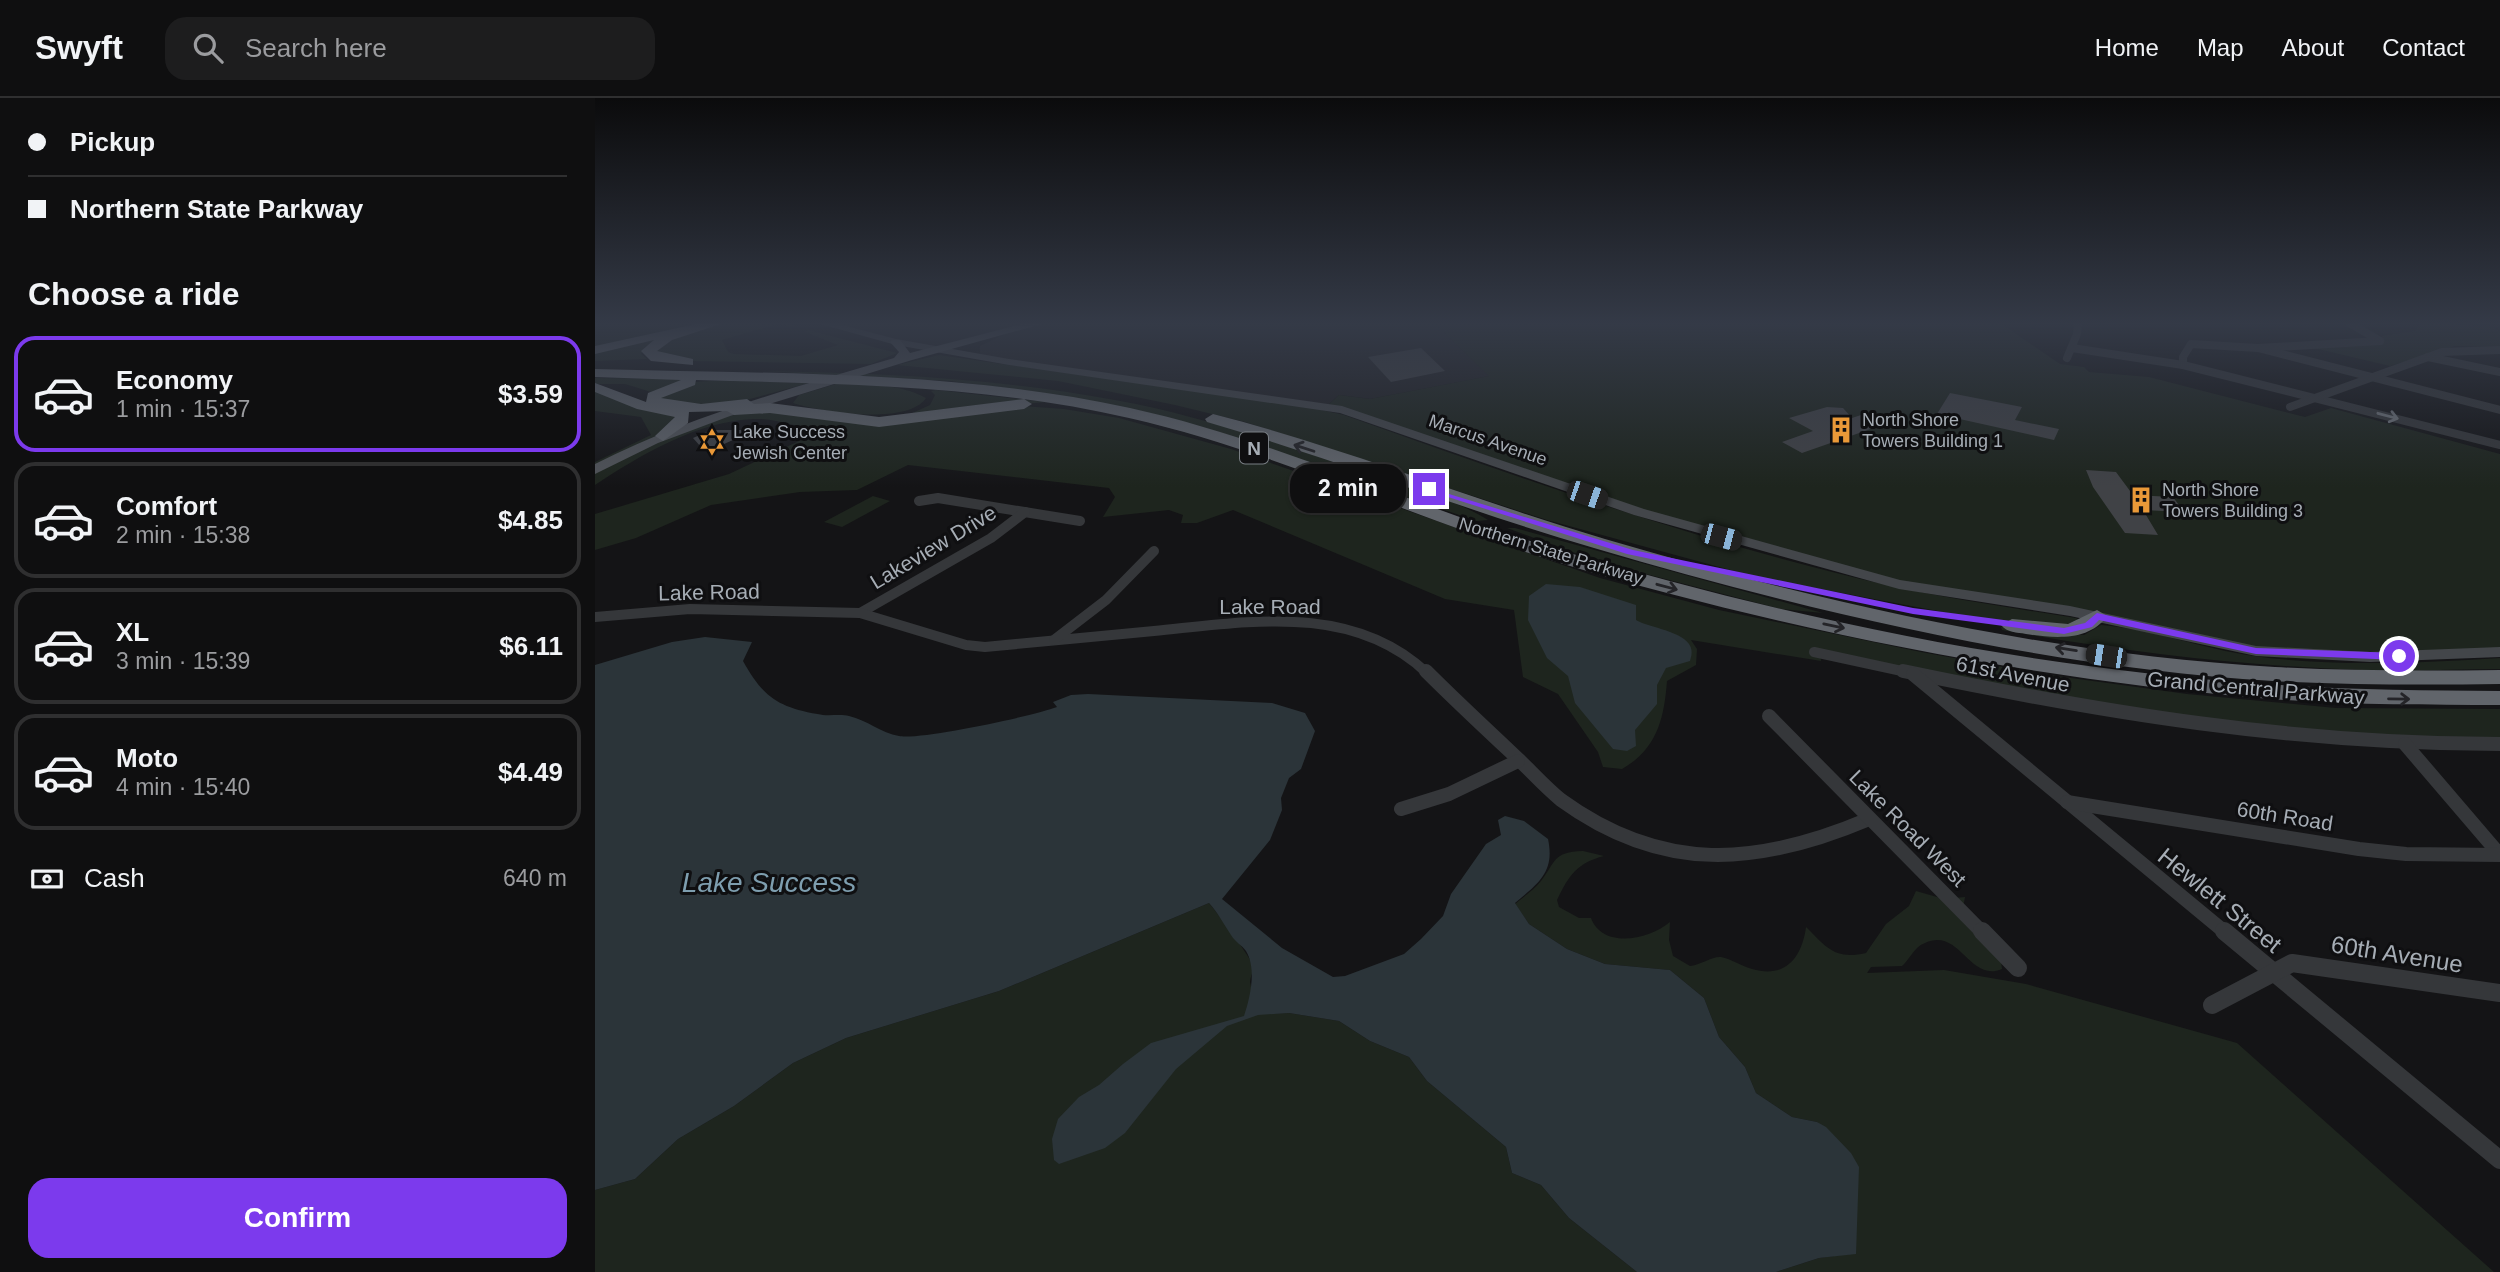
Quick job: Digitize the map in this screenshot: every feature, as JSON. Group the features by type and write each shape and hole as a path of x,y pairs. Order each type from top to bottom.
{"highway":[{"name":"Northern State Parkway","path":"679,377 816,383 852,379 1028,394 1129,413 1197,430 1266,452 1484,533 1617,573 1767,612"},
{"name":"Northern State Parkway","path":"975,377 1136,400 1237,426 1631,552 1731,580"},
{"path":"816,383 790,401 790,405 874,417 910,412 925,405 930,398 923,391 852,379"},
{"path":"634,399 694,382 816,383"},
{"path":"595,387 684,414 682,420 663,436"},
{"path":"662,390 652,398 656,403 706,409 754,404"},
{"path":"734,410 770,408 879,422 999,405 1034,404 1075,408 1197,430"},
{"path":"1631,552 1842,598 2037,629 2076,631 2097,617"},
{"name":"Grand Central Parkway","path":"1731,580 1981,635 2181,666 2349,679 2500,677"},
{"name":"Grand Central Parkway","path":"1767,612 2003,658 2177,684 2356,699 2500,698"}],"main road":[{"path":"596,468 663,436 838,377"},
{"name":"Marcus Avenue","path":"1115,377 1342,410 1618,505 1733,540 1899,584 2097,617 2224,646 2275,653 2370,657 2500,652"}],"street":[{"path":"2233,377 2500,445"},
{"path":"2367,377 2500,410"},
{"path":"2290,407 2322,398 2375,377"},
{"path":"919,501 938,498 1080,521"},
{"name":"Lakeview Drive","path":"860,613 991,538 1025,512"},
{"path":"1054,641 1106,600 1154,551"},
{"name":"Lake Road","path":"595,617 690,609 860,613 965,645 1004,647 1258,621 1297,620 1357,631 1407,655 1559,798 1599,825 1645,844 1675,851 1729,856 1783,850 1869,819"},
{"name":"61st Avenue","path":"1814,652 1913,674 2161,721 2319,739 2405,744 2500,744"},
{"name":"Hewlett Street","path":"1913,674 2500,1160"},
{"name":"Lake Road West","path":"1769,716 2018,968"},
{"path":"2405,744 2500,855"},
{"path":"1401,809 1449,794 1518,761"},
{"name":"60th Road","path":"2065,802 2359,849 2406,854 2500,855"},
{"name":"60th Avenue","path":"2212,1005 2292,963 2500,993"}],"shaded area":[{"path":"870,377 917,377 1027,386 1146,406 1299,450 1443,499 1488,520 1477,521 1326,470 1036,392 950,381"},
{"path":"1016,377 1094,377 1308,407 1344,415 1546,486 1749,550 1887,585 2076,618 2082,622 2066,628 1975,618 1756,577 1547,520 1245,422 1058,381"},
{"path":"1117,377 1486,377 1370,399 1339,395 1326,407"},
{"path":"1485,377 2146,377 2305,417 2331,408 2500,454 2500,652 2300,655 1951,593 1744,543 1326,407 1339,395 1370,399"},
{"path":"595,378 697,379 651,392 625,384 595,384"},
{"path":"743,381 809,383 720,407 657,401 673,387 684,384"},
{"path":"836,384 894,387 926,398 916,407 883,414 842,413 793,403 799,395"},
{"path":"595,391 639,409 677,415 682,432 738,412 767,410 867,425 1022,406 1064,409 1119,418 1231,449 1600,578 1719,610 2035,673 2187,694 2336,708 2500,709 2500,740 2245,729 1820,652 1821,661 1691,640 1697,649 1696,665 1667,681 1661,720 1651,742 1634,761 1622,769 1603,767 1598,752 1558,694 1523,677 1514,610 1445,599 1233,510 1197,523 1181,523 1183,515 1169,510 1103,517 1115,497 1109,488 908,465 857,490 800,492 711,505 636,538 595,550 595,514 729,474 818,432 762,419 733,421 671,441 595,485 595,462 651,435 641,417 595,411"},
{"path":"931,391 1046,402 908,415 930,405 935,395"},
{"path":"873,496 890,501 842,527 824,522"},
{"path":"1507,528 1823,613 1781,609 1600,562"},
{"path":"2101,625 2254,656 2314,662 2377,663 2500,658 2500,669 2379,671 2271,665 2091,645 2002,630 2001,627 2084,635"},
{"path":"1583,851 1604,856 1587,862 1575,871 1557,900 1559,907 1579,918 1591,918 1597,928 1616,938 1639,937 1670,922 1669,940 1673,956 1690,966 1721,957 1752,969 1774,971 1783,968 1801,948 1806,927 1832,950 1847,955 1866,953 1886,924 1909,906 1916,891 1944,899 1965,897 1963,908 2001,961 2002,969 1981,969 1947,942 1937,940 1921,945 1902,966 1871,967 1867,973 1944,970 2026,984 2237,1043 2494,1272 1776,1272 1819,1258 1856,1253 1851,1153 1817,1122 1792,1117 1756,1093 1745,1067 1719,1037 1704,998 1670,970 1605,964 1567,949 1529,924 1515,904 1538,884 1556,859 1565,853"},
{"path":"1209,903 1251,962 1253,968 1250,982 1258,1014 1289,1013 1339,1021 1370,1041 1409,1057 1427,1081 1506,1147 1512,1173 1541,1185 1569,1218 1637,1272 595,1272 595,1190 635,1179 678,1139 734,1106 793,1063 846,1038 999,991"}],"water":[{"path":"1546,584 1580,587 1636,605 1636,620 1674,633 1689,644 1692,651 1690,661 1666,668 1657,685 1657,704 1635,730 1636,746 1627,751 1613,749 1575,703 1568,676 1547,658 1528,620 1529,596"},
{"name":"Lake Success","path":"705,637 752,642 743,661 766,693 784,705 823,715 849,716 899,736 952,731 1002,721 1057,707 1053,702 1071,695 1088,694 1272,703 1305,713 1315,731 1301,769 1289,778 1281,798 1282,810 1270,840 1222,899 1282,948 1333,977 1345,976 1404,954 1443,916 1451,894 1486,844 1501,835 1498,820 1505,816 1524,821 1548,839 1550,850 1543,876 1515,903 1529,924 1567,949 1605,964 1670,970 1704,998 1719,1037 1745,1067 1756,1093 1792,1117 1817,1122 1826,1127 1851,1153 1859,1167 1856,1254 1819,1258 1776,1272 1637,1272 1569,1218 1541,1185 1512,1173 1506,1147 1427,1081 1409,1057 1370,1041 1339,1021 1289,1013 1258,1015 1227,1026 1176,1069 1125,1133 1105,1148 1059,1164 1054,1160 1052,1139 1058,1119 1079,1097 1099,1085 1151,1043 1244,1016 1251,984 1249,958 1209,903 999,991 846,1038 793,1063 734,1106 678,1139 635,1179 595,1190 595,665 672,642"}],"building":[{"path":"1386,377 1417,377 1391,382"},
{"path":"1950,393 2022,407 2015,420 2059,429 2054,440 1937,414"},
{"name":"North Shore Towers Building 1","path":"1827,407 1843,408 1852,418 1864,414 1885,424 1802,453 1782,442 1813,431 1789,418"},
{"name":"Lake Success Jewish Center","path":"711,430 755,430 713,449 701,447 693,438"},
{"name":"North Shore Towers Building 3","path":"2086,470 2116,472 2133,495 2173,497 2184,512 2143,510 2158,535 2125,533 2093,487"}],"place":[{"name":"North Shore Towers Building 1","path":"1841,430"},
{"name":"Lake Success Jewish Center","path":"712,442"},
{"name":"North Shore Towers Building 3","path":"2141,500"}],"route":[{"path":"1429,489 1631,552 1913,611 2064,631 2076,631 2097,617 2256,651 2321,656 2399,656"}]}
